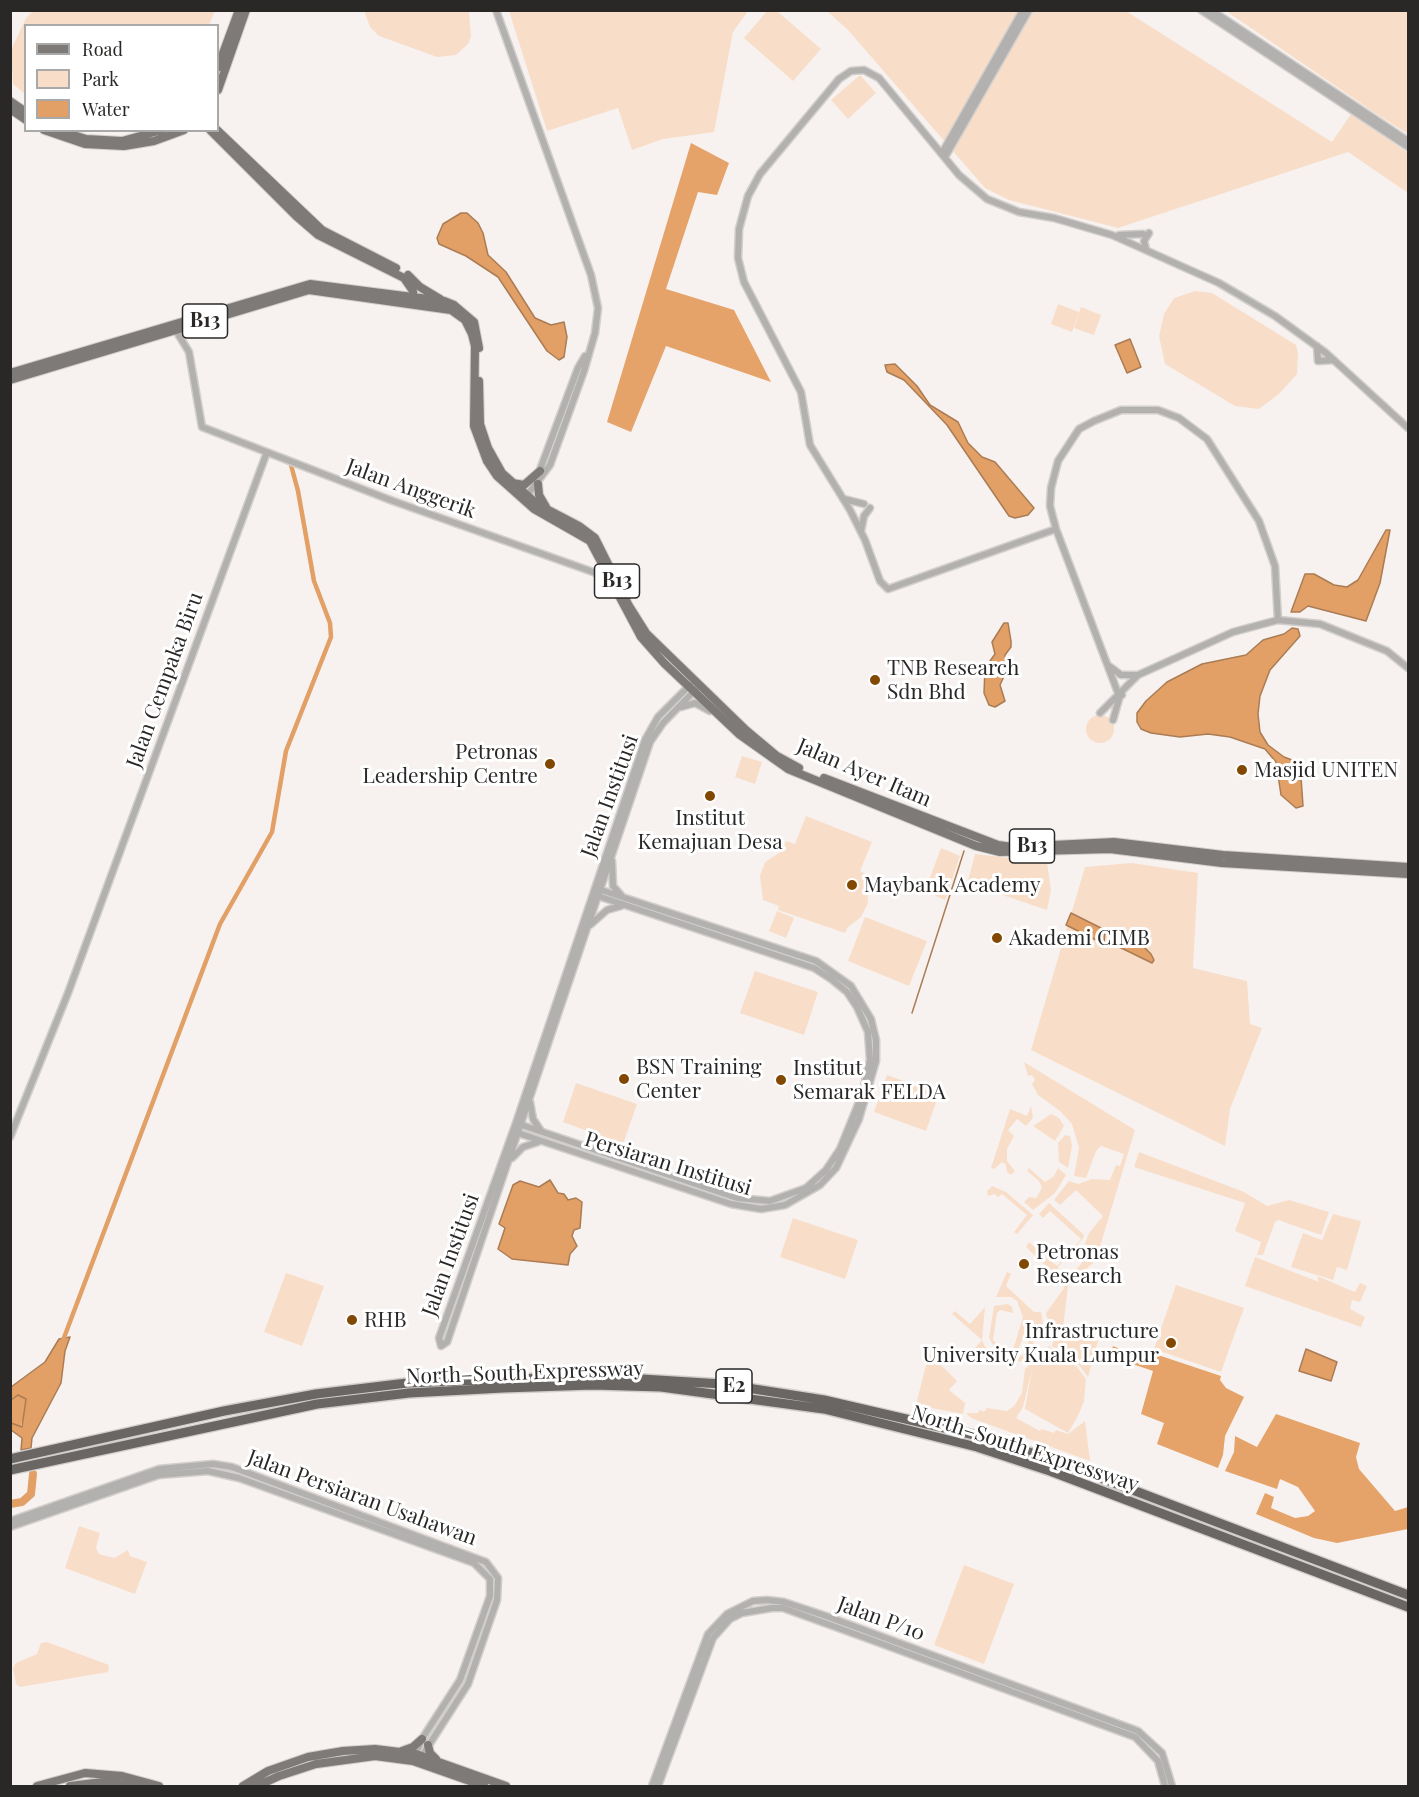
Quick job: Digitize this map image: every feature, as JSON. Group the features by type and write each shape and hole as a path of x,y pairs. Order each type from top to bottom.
{"highway":[{"name":"North–South Expressway","path":"10,1459 247,1407 316,1394 407,1383 594,1376 712,1383 824,1400 979,1436 1054,1460 1408,1595"},
{"name":"North–South Expressway","path":"10,1470 317,1404 409,1393 504,1388 592,1385 661,1387 824,1409 967,1444 1050,1471 1408,1607"}],"main road":[{"path":"219,64 239,10"},
{"path":"219,87 246,10"},
{"path":"10,101 24,111"},
{"path":"10,110 24,119"},
{"path":"48,132 66,140 102,146 124,146 183,132"},
{"path":"64,132 86,139 122,141 155,132"},
{"path":"172,135 179,132"},
{"path":"219,134 322,230 408,275 420,287 444,301"},
{"path":"219,134 318,235 404,278 417,301"},
{"path":"408,275 415,284 417,301"},
{"name":"B13","path":"10,373 111,342 123,335 168,320 310,284 417,301 451,310 469,327 475,346 474,426 487,461 514,494 525,497"},
{"path":"401,298 410,285"},
{"name":"B13","path":"10,380 273,300 318,290 401,298"},
{"path":"123,346 178,334 273,300"},
{"name":"Jalan Ayer Itam","path":"417,301 444,301 462,309 477,329 480,424 497,466 525,497 590,541 641,637 677,675 695,686 791,765 998,845 1114,842 1223,855 1408,867"},
{"path":"511,483 524,485 540,471"},
{"path":"538,483 542,502 550,511"},
{"name":"Jalan Ayer Itam","path":"525,497 579,526 598,542 629,606 646,633 740,735 788,769 976,846 1000,852 1110,849 1222,863 1408,874"},
{"path":"243,1786 273,1769 308,1757 359,1749 398,1751 410,1749 425,1742 431,1755 442,1763"},
{"path":"398,1751 484,1786"},
{"path":"257,1786 279,1776 324,1762 375,1756 442,1763 507,1786"},
{"path":"37,1786 85,1773 133,1778 159,1786"},
{"path":"70,1786 103,1782 137,1786"}],"street":[{"path":"496,10 591,275 598,318 550,465 525,497"},
{"path":"943,155 1023,10"},
{"path":"943,155 1029,10"},
{"path":"1201,10 1408,147"},
{"path":"1211,10 1408,141"},
{"path":"1056,529 888,589 880,581 861,531 810,445 801,392 744,282 738,247 743,210 753,184 771,158 839,80 851,71 864,70 874,74 978,194 1002,207 1054,218 1112,235 1219,283 1275,316 1317,346 1408,428"},
{"path":"1112,235 1146,233 1144,241 1146,249"},
{"name":"Jalan Anggerik","path":"178,334 189,352 202,427 393,501 610,578"},
{"path":"1317,346 1318,362 1334,360"},
{"path":"525,497 540,471 570,402"},
{"path":"1113,720 1120,693 1061,543 1050,506 1054,472 1066,446 1079,429 1103,417 1129,409 1158,410 1194,427 1214,447 1259,521 1275,566 1278,620"},
{"name":"Jalan Cempaka Biru","path":"10,1137 94,920 267,452"},
{"path":"843,499 867,506 861,531"},
{"path":"1045,533 1053,518"},
{"path":"1045,533 1061,543"},
{"path":"1100,713 1111,705 1138,675 1233,632 1278,620 1320,624 1387,651 1408,668"},
{"path":"1108,666 1122,675 1138,675"},
{"path":"676,699 679,690 677,675"},
{"name":"Jalan Institusi","path":"515,1132 508,1162 447,1342 441,1346 439,1338 515,1132 518,1124 645,740 658,717 676,699 695,686"},
{"name":"Jalan Institusi","path":"518,1124 530,1098 588,927 596,892 612,857 650,742 695,686"},
{"path":"678,708 688,704 700,704 724,719"},
{"path":"588,927 607,910 625,902 614,889 612,857"},
{"name":"Persiaran Institusi","path":"518,1124 737,1198 770,1201 806,1188 826,1170 840,1149 862,1095 870,1060 867,1032 861,1015 847,992 831,979 814,968 596,892"},
{"name":"Persiaran Institusi","path":"515,1132 731,1204 761,1209 785,1204 820,1185 836,1168 859,1119 876,1061 876,1040 871,1019 851,986 816,961 625,902"},
{"path":"530,1098 533,1119 543,1133"},
{"path":"508,1162 523,1147 542,1142"},
{"name":"Jalan Persiaran Usahawan","path":"10,1521 159,1469 213,1464 232,1467 482,1559 496,1575 499,1586 497,1600 468,1684 425,1742"},
{"name":"Jalan Persiaran Usahawan","path":"10,1527 159,1475 208,1471 228,1475 474,1563 490,1579 490,1596 460,1680 417,1759"},
{"name":"Jalan P/10","path":"652,1786 708,1634 733,1610 753,1601 766,1600 784,1602 826,1616 1138,1731 1162,1754 1172,1786"},
{"name":"Jalan P/10","path":"658,1786 713,1638 736,1616 756,1608 783,1608 1135,1737 1158,1761 1165,1786"}],"green space":[{"path":"33,10 215,11 209,24 24,24 24,93 13,84 11,50 26,18"},
{"path":"509,10 748,11 733,32 714,132 663,139 632,150 618,108 547,131"},
{"path":"364,11 469,11 471,37 468,44 456,55 437,57 379,36 370,27"},
{"path":"767,11 777,11 821,49 793,81 744,38"},
{"path":"827,11 1126,11 1332,142 1351,114 1408,153 1408,193 1348,152 1118,228 1009,200 985,188 848,30"},
{"path":"1226,11 1408,11 1408,134 1375,113"},
{"path":"860,75 876,93 848,119 831,100"},
{"path":"1195,291 1212,293 1296,345 1297,374 1279,394 1259,409 1235,406 1165,364 1159,336 1164,314 1174,298"},
{"path":"1058,304 1079,312 1072,332 1051,324"},
{"path":"1081,307 1101,315 1094,335 1074,328"},
{"path":"1100,715 1110,719 1114,729 1110,739 1100,743 1090,739 1086,729 1090,719"},
{"path":"742,756 762,762 755,784 735,777"},
{"path":"806,816 872,842 860,871 866,874 868,903 861,917 848,927 845,933 778,910 779,906 763,900 760,876 765,862 782,851 786,841 795,844"},
{"path":"941,848 960,856 945,900 925,891"},
{"path":"975,854 1047,862 1051,890 1047,910 985,889 966,889"},
{"path":"1132,863 1198,873 1193,968 1247,981 1250,1024 1262,1028 1230,1109 1225,1146 1031,1050 1085,867"},
{"path":"777,911 794,918 786,938 769,931"},
{"path":"865,917 927,941 909,986 848,961"},
{"path":"755,971 818,992 804,1035 740,1013"},
{"path":"1024,1062 1135,1130 1096,1260 1068,1286 1063,1328 1052,1339 1046,1313 1064,1288 1061,1276 1063,1273 1068,1278 1092,1252 1085,1244 1089,1233 1103,1216 1076,1190 1060,1205 1054,1200 1069,1181 1078,1184 1092,1179 1110,1180 1116,1165 1120,1166 1124,1154 1101,1146 1096,1151 1086,1178 1074,1176 1079,1148 1072,1124 1060,1111 1038,1095 1032,1084 1035,1080 1032,1075 1028,1076"},
{"path":"887,1075 939,1094 926,1131 874,1112"},
{"path":"576,1083 637,1104 623,1144 563,1122"},
{"path":"1031,1106 1033,1118 1026,1126 1017,1119 1008,1130 1014,1136 1007,1149 1007,1161 1015,1171 1011,1175 1002,1162 994,1169 991,1168 1010,1109 1027,1116"},
{"path":"1051,1114 1059,1118 1064,1126 1055,1141 1033,1126"},
{"path":"1065,1135 1070,1136 1072,1146 1068,1168 1059,1162 1058,1143"},
{"path":"1139,1152 1244,1192 1267,1206 1289,1200 1329,1212 1321,1235 1278,1220 1275,1222 1263,1255 1257,1255 1261,1242 1235,1231 1245,1203 1134,1167"},
{"path":"1029,1168 1045,1182 1054,1176 1058,1168 1066,1175 1055,1193 1033,1210 1024,1202 1029,1197 1036,1198 1042,1188 1039,1181 1027,1171"},
{"path":"992,1186 1006,1192 1033,1215 1017,1234 1014,1232 1027,1215 1002,1194 998,1197 994,1194 988,1196 987,1191"},
{"path":"1049,1203 1084,1237 1058,1267 1058,1277 1026,1247 1029,1242 1057,1266 1081,1239 1050,1211 1043,1218 1039,1214"},
{"path":"1333,1214 1361,1221 1347,1270 1337,1267 1333,1280 1291,1267 1303,1233 1322,1240"},
{"path":"793,1218 858,1240 845,1279 780,1257"},
{"path":"1255,1257 1319,1282 1317,1276 1355,1292 1360,1283 1367,1286 1360,1302 1352,1300 1350,1309 1365,1317 1361,1327 1245,1286"},
{"path":"1007,1272 1011,1274 1006,1286 1034,1312 1041,1312 1043,1325 1024,1334 1018,1351 1013,1350 1023,1317 1017,1301 1011,1297 996,1297"},
{"path":"286,1273 324,1286 302,1346 264,1332"},
{"path":"1176,1285 1244,1308 1221,1372 1154,1349"},
{"path":"1008,1304 1012,1307 1013,1313 1000,1310 997,1313 993,1340 1003,1351 1017,1358 1023,1355 1031,1336 1037,1353 1023,1362 1001,1358 989,1338 994,1306"},
{"path":"985,1307 982,1340 952,1314 955,1311 970,1324"},
{"path":"1061,1331 1098,1341 1088,1377 1079,1365 1052,1346 1054,1339"},
{"path":"982,1340 989,1355 988,1357 975,1348"},
{"path":"1049,1346 1077,1367 1086,1379 1084,1401 1078,1416 1068,1433 1025,1409 1032,1369 1023,1407 1016,1418 1040,1431 1042,1429 1054,1433 1056,1430 1068,1434 1085,1421 1090,1461 971,1418 966,1413 978,1413 980,1410 984,1412 987,1408 1007,1411 1014,1406 1022,1393 1025,1369"},
{"path":"929,1353 957,1381 949,1390 965,1403 963,1414 916,1405"},
{"path":"79,1526 100,1533 96,1548 99,1554 114,1558 128,1550 130,1556 147,1562 135,1594 65,1568"},
{"path":"964,1565 1014,1584 984,1664 934,1645"},
{"path":"47,1642 109,1665 108,1672 20,1687 16,1684 13,1668 16,1663 37,1654 41,1643"}],"shaded area":[{"path":"691,143 729,163 717,195 698,192 666,289 734,310 771,382 666,346 631,432 607,422"},
{"path":"1113,1346 1143,1359 1152,1353 1221,1376 1220,1380 1226,1388 1244,1397 1225,1436 1223,1455 1218,1468 1157,1444 1164,1423 1141,1414 1153,1371 1121,1360 1111,1352"},
{"path":"18,1395 26,1399 27,1407 20,1428 11,1423 10,1400"},
{"path":"1276,1414 1360,1443 1356,1457 1359,1469 1395,1511 1408,1507 1408,1529 1337,1543 1314,1538 1256,1514 1265,1493 1274,1497 1271,1508 1295,1518 1308,1516 1315,1511 1298,1487 1280,1479 1277,1489 1225,1471 1234,1452 1235,1436 1257,1447"}],"water":[{"path":"461,213 467,213 478,223 488,255 506,272 535,318 551,325 564,322 567,337 564,357 559,360 547,351 498,277 466,256 439,244 437,238 443,224"},
{"path":"1130,339 1141,367 1127,373 1115,345"},
{"path":"895,364 917,386 930,405 958,422 968,443 982,457 995,462 1034,508 1028,515 1015,518 1009,516 947,425 904,380 887,372 885,365"},
{"path":"1386,530 1390,530 1380,583 1366,621 1308,606 1300,612 1291,612 1305,574 1314,574 1334,585 1347,587 1358,580"},
{"path":"1004,623 1008,623 1011,647 1005,655 1006,672 1000,685 1005,701 995,707 989,705 984,693 985,668 995,654 992,642"},
{"path":"1292,628 1298,629 1300,636 1270,670 1260,696 1258,714 1260,732 1268,745 1284,757 1300,763 1303,806 1296,808 1281,795 1276,762 1265,749 1230,737 1208,734 1180,737 1151,733 1141,729 1137,722 1137,713 1146,701 1167,682 1202,664 1246,655 1263,640 1284,634"},
{"path":"1071,913 1105,930 1104,944 1066,925"},
{"path":"1114,930 1136,939 1151,954 1154,960 1152,963 1109,942 1111,931"},
{"path":"550,1180 558,1193 564,1194 568,1200 576,1198 582,1202 580,1228 574,1230 572,1236 577,1246 570,1254 568,1265 512,1259 498,1249 505,1228 499,1224 513,1185 520,1181 539,1187"},
{"path":"70,1337 65,1351 61,1383 32,1438 31,1448 21,1450 22,1438 11,1430 11,1423 22,1427 26,1399 18,1395 11,1400 11,1387 45,1362 59,1339"},
{"path":"1306,1349 1337,1362 1331,1381 1299,1371"}],"waterway":[{"path":"62,1343 220,924 272,832 286,751 331,637 330,623 314,581 298,491 291,465"},
{"path":"912,1013 964,851"},
{"path":"10,1504 22,1502 31,1494 33,1474"}],"place":[{"name":"TNB Research Sdn Bhd","path":"875,680"},
{"name":"Petronas Leadership Centre","path":"550,764"},
{"name":"Masjid UNITEN","path":"1242,770"},
{"name":"Institut Kemajuan Desa","path":"710,796"},
{"name":"Maybank Academy","path":"852,885"},
{"name":"Akademi CIMB","path":"997,938"},
{"name":"BSN Training Center","path":"624,1079"},
{"name":"Institut Semarak FELDA","path":"781,1080"},
{"name":"Petronas Research","path":"1024,1264"},
{"name":"RHB","path":"352,1320"},
{"name":"Infrastructure University Kuala Lumpur","path":"1171,1343"}]}
